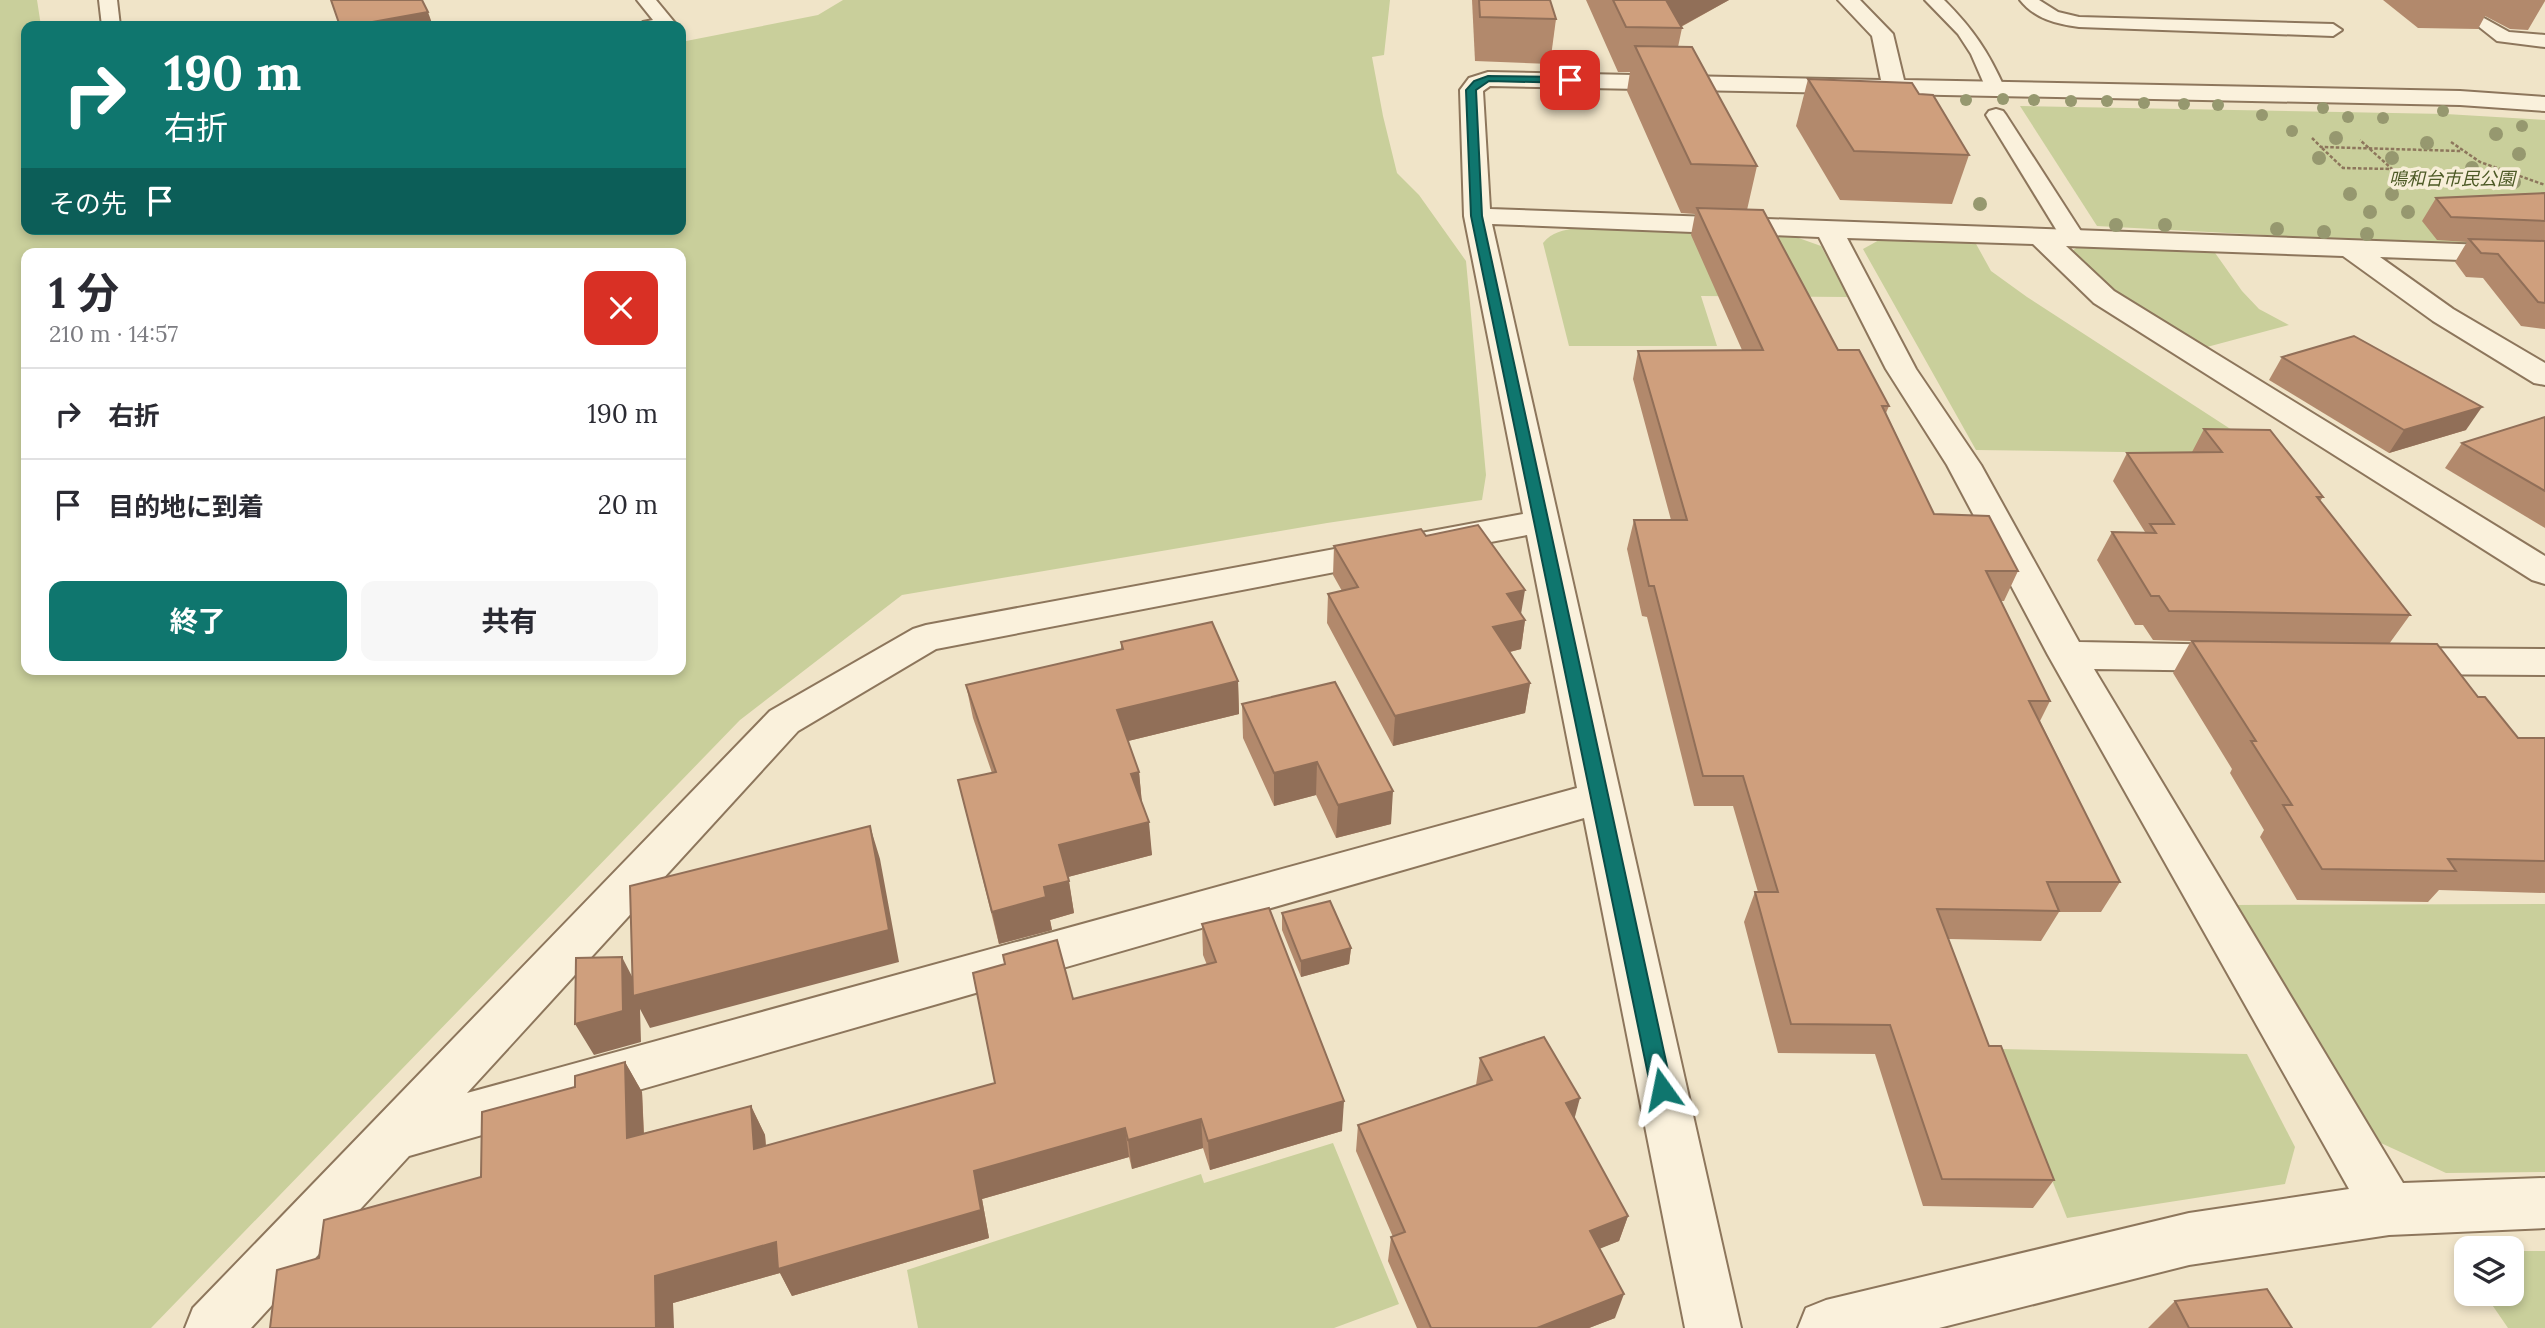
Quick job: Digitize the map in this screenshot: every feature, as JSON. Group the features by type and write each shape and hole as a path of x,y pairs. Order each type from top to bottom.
{"street":[{"path":"1848,0 1882,34 1894,86"},
{"path":"1713,1328 1477,216 1471,90 1477,83 1488,79 2460,98 2545,104"},
{"path":"1477,216 2545,256"},
{"path":"1829,229 1901,369 1964,466 2067,655 2389,1209"},
{"path":"2042,238 2104,297 2545,572"},
{"path":"2351,249 2443,315 2545,376"},
{"path":"213,1328 784,721 926,638 1540,522"},
{"path":"2067,655 2273,658"},
{"path":"2356,660 2545,662"},
{"path":"392,1137 1599,797"},
{"path":"1826,1328 2189,1239 2389,1209 2545,1203"}],"lane":[{"path":"108,0 110,21"},
{"path":"646,0 664,21"},
{"path":"1934,0 1965,31 1980,54 1995,89"},
{"path":"2029,0 2040,13 2079,22 2333,30"},
{"path":"2482,22 2504,37 2545,41"},
{"path":"1996,115 2074,239"}],"path":[{"path":"2321,147 2343,167 2392,169 2369,148"},
{"path":"2461,151 2480,162 2545,185"}],"green space":[{"path":"0,0 37,0 40,21 21,21 21,235 686,235 686,41 818,15 843,0 1390,0 1384,55 1372,57 1397,173 1419,195 1466,261 1486,475 1482,500 1327,523 902,595 740,720 151,1328 0,1328"},
{"name":"鳴和台市民公園","path":"2020,106 2446,114 2545,120 2545,250 2097,226"},
{"path":"1577,228 1793,236 1821,246 1848,297 1701,296 1717,346 1569,346 1543,243 1558,232"},
{"path":"1881,239 1975,242 1991,271 2027,297 2269,454 1976,450 1863,249"},
{"path":"2082,244 2213,250 2242,291 2259,309 2289,325 2207,347 2108,286 2069,253"},
{"path":"2545,904 2545,1172 2446,1173 2370,1138 2232,905"},
{"path":"2000,1049 2247,1054 2295,1147 2285,1184 2067,1218"},
{"path":"1333,1143 1399,1304 1334,1328 918,1328 907,1270 1201,1174 1204,1183"},
{"path":"2524,1251 2545,1251 2545,1328 2508,1328 2493,1306 2524,1306"}],"building":[{"path":"331,0 422,0 428,12 378,21 338,21"},
{"path":"1479,0 1550,0 1556,19 1480,17"},
{"path":"1613,0 1666,0 1682,28 1626,27"},
{"path":"1635,46 1692,47 1757,166 1691,164"},
{"path":"1808,79 1912,83 1919,94 1933,95 1969,155 1854,151"},
{"path":"2545,193 2545,221 2451,217 2436,198"},
{"path":"1697,208 1763,210 1838,350 1859,350 1889,406 1882,406 1934,514 1989,516 2018,571 1986,571 2050,701 2029,701 2120,882 2047,882 2059,911 1937,909 1989,1046 2001,1046 2054,1180 1942,1179 1890,1025 1791,1024 1755,892 1778,892 1743,776 1703,776 1654,586 1649,586 1634,520 1687,520 1638,351 1763,350"},
{"path":"2469,239 2545,241 2545,303 2538,302 2498,254 2481,253"},
{"path":"2354,336 2482,407 2404,430 2282,357"},
{"path":"2545,417 2545,491 2462,443"},
{"path":"2204,429 2270,430 2323,497 2317,497 2410,615 2169,611 2159,596 2151,596 2112,532 2156,533 2150,524 2174,524 2127,453 2222,452"},
{"path":"1478,525 1525,590 1507,594 1525,620 1493,627 1530,683 1395,716 1328,594 1358,587 1334,546 1421,529 1426,536"},
{"path":"1212,622 1238,681 1117,710 1139,772 1131,774 1149,822 1059,845 1069,881 1044,887 1046,897 992,912 958,780 996,772 966,685 1123,649 1121,642"},
{"path":"2192,641 2437,644 2478,697 2485,697 2518,738 2545,738 2545,861 2448,859 2456,871 2322,869 2283,805 2292,805 2251,741 2256,741"},
{"path":"1335,682 1393,791 1338,805 1317,762 1274,773 1242,704"},
{"path":"870,826 889,930 633,996 630,886"},
{"path":"1330,901 1351,948 1301,961 1282,913"},
{"path":"1269,908 1344,1101 1208,1141 1201,1119 1128,1140 1125,1128 974,1171 981,1210 778,1269 776,1242 655,1276 656,1328 270,1328 277,1270 319,1258 324,1220 481,1177 482,1112 575,1087 575,1076 625,1062 627,1138 751,1106 754,1149 995,1083 973,973 1005,964 1003,955 1057,940 1073,999 1216,962 1202,924"},
{"path":"622,957 623,1011 575,1024 576,958"},
{"path":"1544,1037 1580,1098 1566,1103 1628,1216 1590,1231 1624,1294 1537,1328 1431,1328 1391,1237 1405,1232 1358,1125 1492,1080 1480,1058"},
{"path":"2267,1289 2292,1328 2189,1328 2175,1301"}],"route":[{"path":"1570,80 1488,79 1477,83 1471,90 1477,216 1662,1089"}]}
